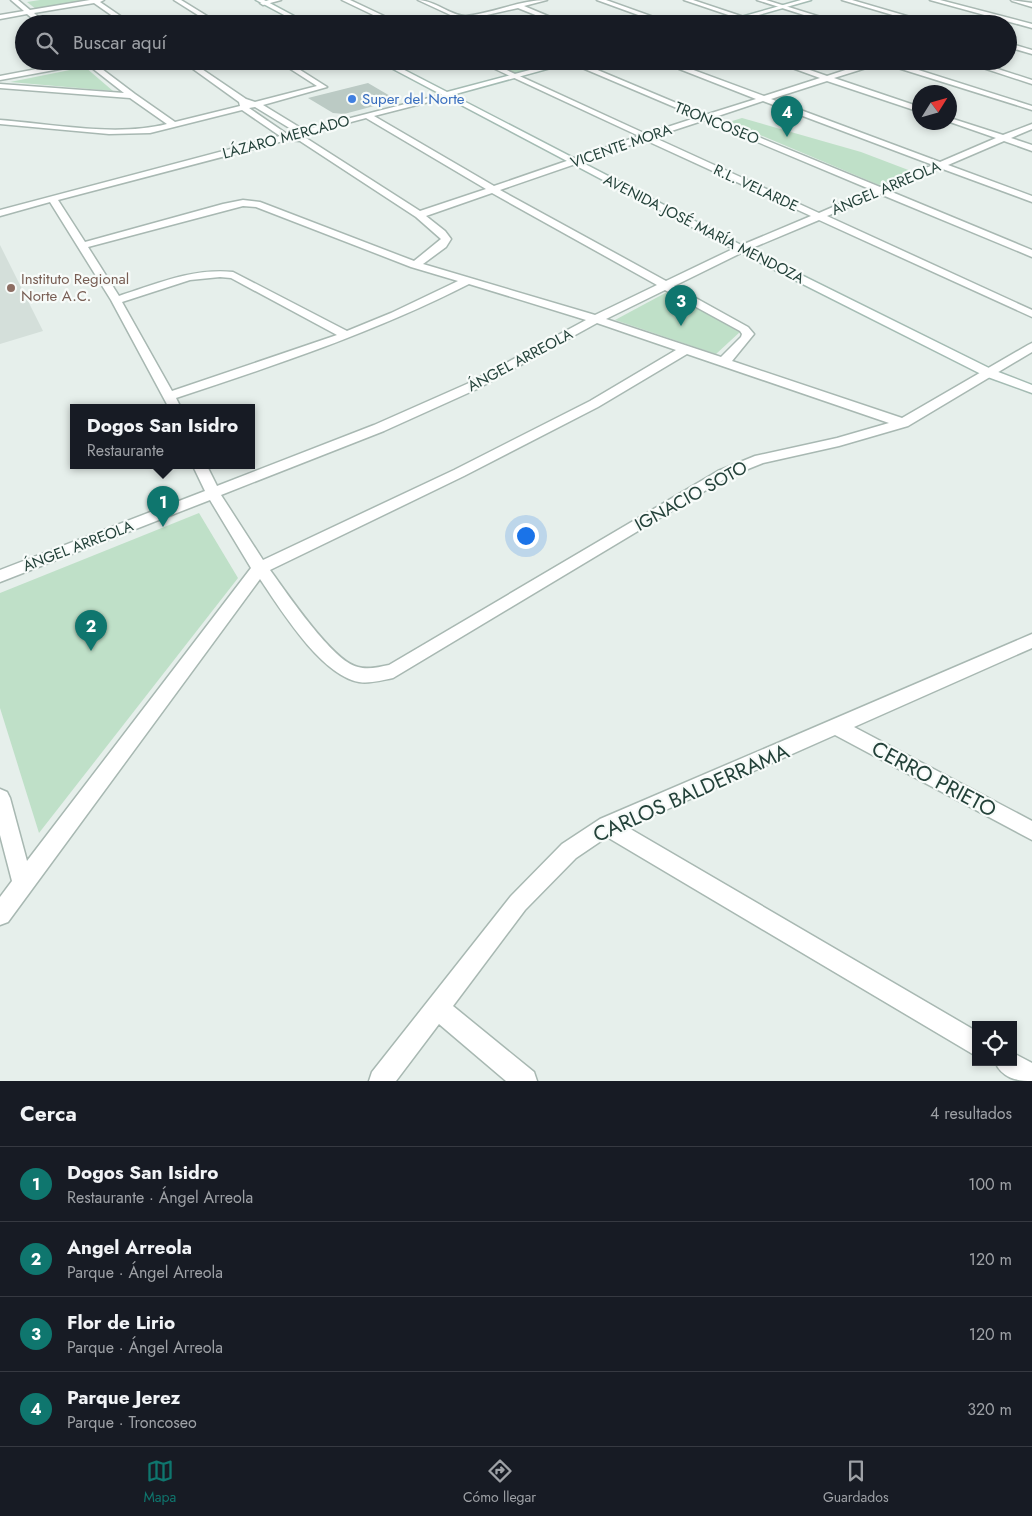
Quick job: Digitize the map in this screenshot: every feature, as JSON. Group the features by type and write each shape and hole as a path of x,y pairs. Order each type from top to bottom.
{"street":[{"path":"14,0 33,15"},
{"path":"0,17 96,0 117,15"},
{"path":"177,0 202,15"},
{"path":"261,1 278,0"},
{"path":"345,0 378,15"},
{"path":"421,0 455,15"},
{"path":"503,0 541,15"},
{"path":"476,15 544,0"},
{"path":"600,0 644,15"},
{"path":"687,0 733,15"},
{"path":"760,0 810,15"},
{"path":"753,15 808,0"},
{"path":"845,0 899,15"},
{"path":"933,0 990,15"},
{"path":"1014,0 1032,4"},
{"path":"261,1 288,15"},
{"path":"1017,17 1024,15"},
{"path":"1017,22 1032,26"},
{"path":"1017,48 1032,52"},
{"path":"0,78 42,70"},
{"path":"101,70 132,96 174,126"},
{"path":"197,70 286,137"},
{"path":"0,122 128,132 174,126 244,104 258,105 323,87 296,70"},
{"name":"AVENIDA JOSÉ MARÍA MENDOZA","path":"398,70 741,249 989,373 1032,389"},
{"name":"R.L. VELARDE","path":"500,70 1032,314"},
{"name":"LÁZARO MERCADO","path":"0,213 286,137 302,136 366,115 540,70"},
{"name":"TRONCOSEO","path":"592,70 1032,254"},
{"path":"686,70 1032,199"},
{"path":"801,70 912,107"},
{"name":"VICENTE MORA","path":"418,215 645,137 854,70"},
{"path":"911,70 1032,108"},
{"path":"994,70 1032,82"},
{"path":"0,86 132,96"},
{"path":"258,105 418,215 442,234 446,239 442,245 415,265"},
{"path":"366,115 492,189 744,330 748,334 723,363"},
{"path":"957,122 1032,148"},
{"name":"ÁNGEL ARREOLA","path":"0,576 378,428 473,386 596,319 741,249 1032,126"},
{"path":"53,199 116,300 173,404"},
{"path":"82,246 226,206 243,203 257,204 415,265 596,319 904,423"},
{"path":"116,300 202,274 219,272 233,275 346,335"},
{"path":"170,396 346,335 404,312 467,281"},
{"name":"IGNACIO SOTO","path":"259,569 326,655 348,671 364,676 392,671 723,474 760,459 839,442 904,423 1032,347"},
{"path":"0,914 259,569 459,473 594,404 685,350"},
{"path":"201,469 213,494 259,569"},
{"name":"CARLOS BALDERRAMA","path":"380,1081 518,903 569,851 607,826 837,728 1032,641"},
{"name":"CERRO PRIETO","path":"837,728 1032,831"},
{"path":"0,798 23,883"},
{"path":"607,826 972,1042"},
{"path":"437,1007 525,1081"},
{"path":"1014,1066 1032,1077"}],"shaded area":[{"name":"Instituto Regional Norte A.C.","path":"0,245 43,331 0,344"}],"green space":[{"path":"40,0 86,0 36,9 27,2"},
{"path":"70,70 88,70 113,91 10,82"},
{"path":"508,70 526,70 515,73"},
{"path":"742,118 861,152 911,171 879,185 729,122"},
{"path":"669,291 741,331 716,354 615,320"},
{"path":"199,513 238,578 39,833 0,708 0,593"}],"building":[{"name":"Super del Norte","path":"368,83 397,100 344,114 333,113 308,98"}],"place":[{"name":"Super del Norte","path":"352,99"},
{"name":"Parque Jerez","path":"787,137"},
{"name":"Instituto Regional Norte A.C.","path":"11,288"},
{"name":"Flor de Lirio","path":"681,326"},
{"name":"Dogos San Isidro","path":"163,527"},
{"name":"Angel Arreola","path":"91,651"}]}
